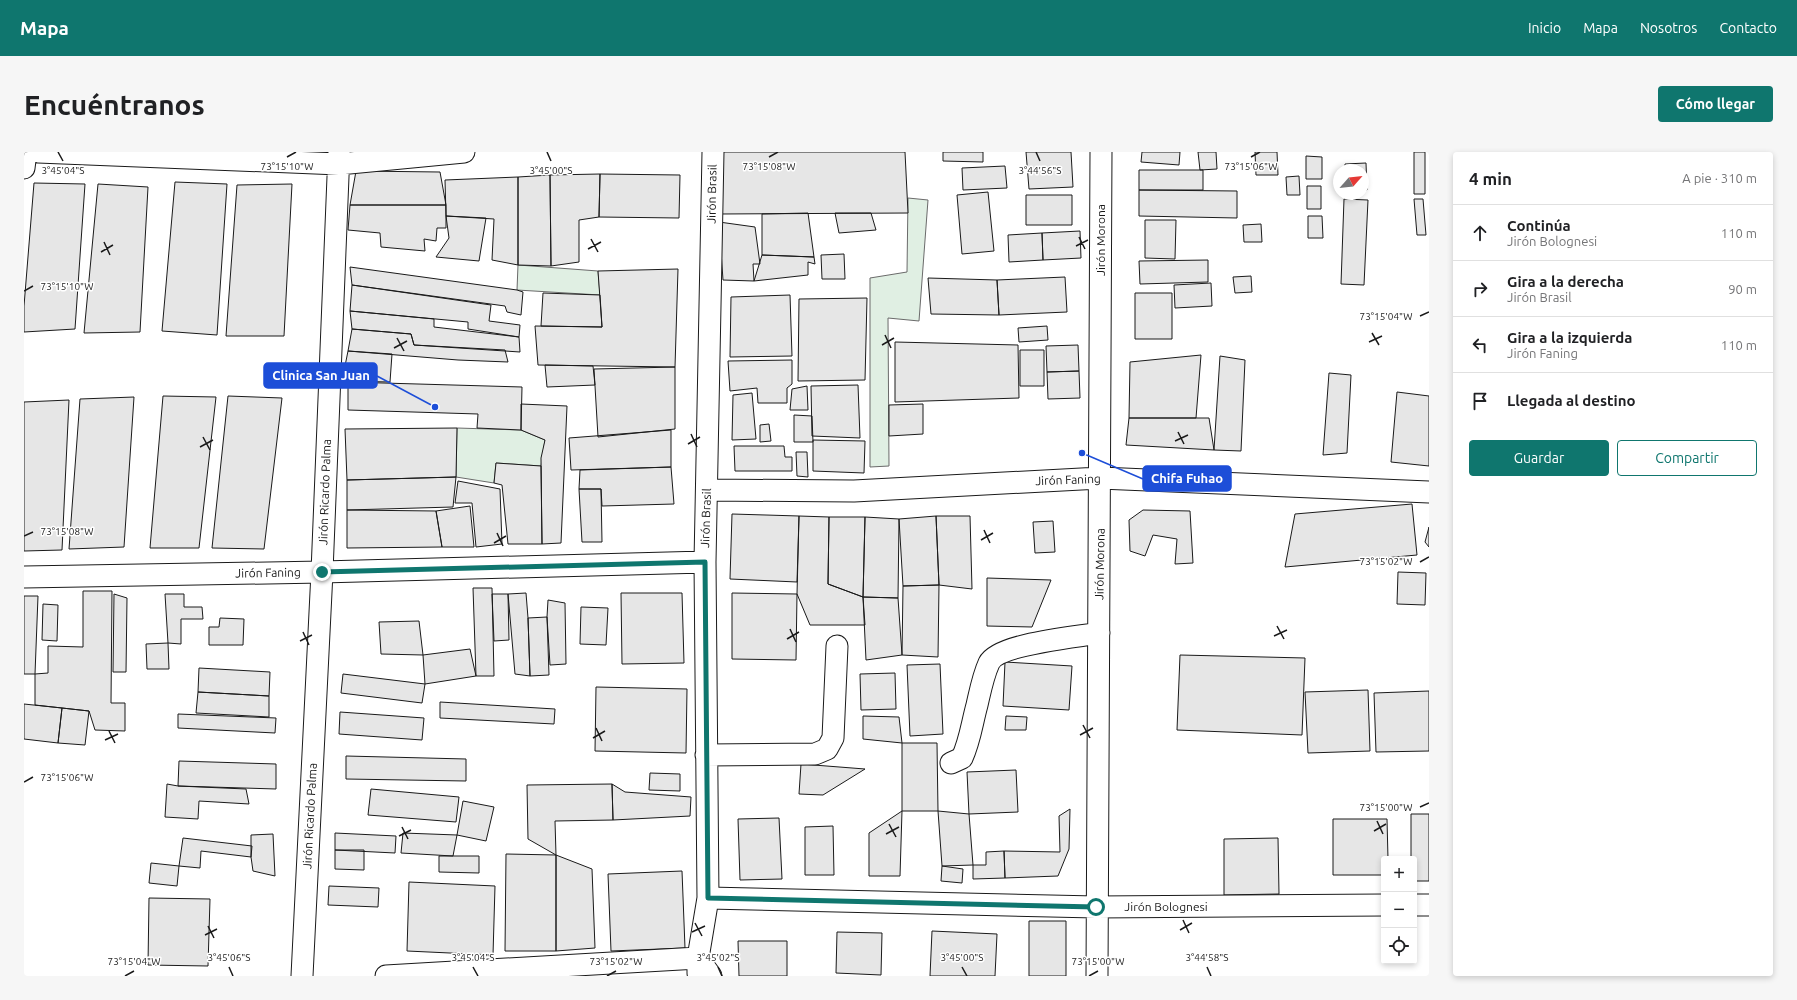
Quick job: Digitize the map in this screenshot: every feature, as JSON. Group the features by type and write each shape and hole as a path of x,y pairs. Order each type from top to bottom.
{"street":[{"path":"24,168 26,152"},
{"path":"38,152 339,158 464,152"},
{"name":"Jirón Brasil","path":"698,967 708,898 705,562 713,152"},
{"name":"Jirón Morona","path":"1097,976 1096,907 1101,152"},
{"name":"Jirón Ricardo Palma","path":"302,976 322,572 339,158"},
{"name":"Jirón Faning","path":"707,490 854,491 1100,478 1429,492"},
{"name":"Jirón Faning","path":"24,577 322,572 705,562"},
{"path":"951,762 962,758 968,745 975,711 989,663 997,654 1022,646 1099,633"},
{"path":"706,755 815,754 827,749 833,738 837,646"},
{"name":"Jirón Bolognesi","path":"708,898 1096,907 1381,905"},
{"path":"1417,905 1429,905"},
{"path":"386,976 698,967 710,976"}],"green space":[{"path":"908,198 928,200 919,321 888,318 889,466 870,467 870,278 907,272"},
{"path":"518,265 598,271 600,295 517,290"},
{"path":"457,428 521,430 545,440 541,466 496,463 494,483 456,477"}],"building":[{"path":"721,152 905,152 908,213 719,214"},
{"path":"943,152 983,152 983,162 943,161"},
{"path":"1026,152 1071,152 1073,187 1029,189"},
{"path":"1142,152 1180,152 1179,165 1141,162"},
{"path":"1198,152 1216,152 1217,169 1200,170"},
{"path":"1255,152 1277,152 1278,175 1256,175"},
{"path":"1414,152 1425,152 1425,194 1414,194"},
{"path":"1306,156 1322,157 1322,179 1306,179"},
{"path":"1366,163 1366,164 1345,164"},
{"path":"1005,166 1007,188 963,190 962,168"},
{"path":"1139,170 1203,170 1203,190 1139,190"},
{"path":"356,171 440,172 446,205 350,205"},
{"path":"600,174 680,175 679,218 599,217"},
{"path":"600,174 599,217 579,220 579,262 551,266 550,175"},
{"path":"550,175 551,266 518,265 518,177"},
{"path":"1299,176 1300,195 1287,195 1286,177"},
{"path":"518,177 518,265 492,260 494,219 446,216 445,180"},
{"path":"175,182 227,184 217,335 162,331"},
{"path":"34,183 85,184 75,329 24,332 24,306"},
{"path":"98,184 148,187 140,332 84,333"},
{"path":"292,184 284,336 226,336 237,185"},
{"path":"1307,186 1321,186 1321,209 1307,209"},
{"path":"1139,190 1237,191 1237,218 1139,216"},
{"path":"988,192 994,251 962,254 957,195"},
{"path":"1026,195 1072,195 1072,225 1026,225"},
{"path":"1414,199 1423,199 1426,235 1417,235"},
{"path":"1344,200 1368,200 1364,285 1341,284"},
{"path":"350,205 446,205 446,228 437,228 436,241 424,239 425,251 381,247 380,233 348,230"},
{"path":"808,213 814,257 762,255 762,214"},
{"path":"835,213 871,213 876,230 839,233"},
{"path":"446,216 486,218 479,261 436,257 449,238"},
{"path":"1308,216 1322,216 1323,238 1308,238"},
{"path":"1145,220 1176,220 1175,259 1145,258"},
{"path":"719,222 755,227 760,264 753,264 754,281 723,280"},
{"path":"1261,224 1262,242 1244,242 1243,225"},
{"path":"1080,231 1081,258 1043,260 1042,233"},
{"path":"1042,233 1043,260 1009,262 1008,235"},
{"path":"844,254 845,279 822,279 821,255"},
{"path":"762,255 814,257 815,264 808,262 808,275 754,281"},
{"path":"1208,260 1208,282 1140,284 1139,261"},
{"path":"350,267 517,290 523,292 521,315 507,312 505,306 352,285"},
{"path":"678,269 675,367 538,365 535,326 602,327 598,271"},
{"path":"1251,276 1252,292 1235,293 1233,277"},
{"path":"1065,277 1067,312 999,315 997,280"},
{"path":"928,278 997,280 999,315 931,314"},
{"path":"1211,283 1212,306 1175,308 1174,285"},
{"path":"352,285 491,305 489,321 520,325 519,337 468,329 468,322 350,311"},
{"path":"543,293 600,295 602,327 541,326"},
{"path":"1135,293 1172,293 1172,339 1135,339"},
{"path":"790,295 792,356 730,357 731,297"},
{"path":"867,298 865,380 798,381 799,299"},
{"path":"350,311 434,319 434,327 519,337 520,352 414,345 411,334 352,329"},
{"path":"1047,326 1048,340 1019,342 1018,328"},
{"path":"352,329 411,334 414,345 505,350 508,362 458,360 348,351"},
{"path":"895,342 1018,345 1019,398 895,402"},
{"path":"1078,345 1079,371 1047,372 1046,346"},
{"path":"1020,350 1044,350 1044,386 1020,386"},
{"path":"348,351 392,354 390,382 342,381"},
{"path":"1201,355 1196,418 1129,418 1130,362"},
{"path":"1220,356 1245,360 1241,451 1214,450"},
{"path":"792,360 792,384 787,388 787,403 758,403 757,388 730,391 728,361"},
{"path":"545,365 593,366 595,385 547,387"},
{"path":"675,367 675,429 598,437 594,369"},
{"path":"1079,371 1080,398 1048,399 1047,372"},
{"path":"1329,373 1351,375 1347,453 1323,455"},
{"path":"348,382 522,387 521,430 477,428 478,414 348,410"},
{"path":"858,385 860,438 812,436 811,386"},
{"path":"807,386 808,410 790,410 792,389"},
{"path":"1397,392 1429,396 1429,466 1391,462"},
{"path":"752,393 756,439 732,440 733,395"},
{"path":"163,396 216,397 199,548 150,548"},
{"path":"228,396 282,398 264,549 212,548"},
{"path":"134,397 124,547 69,549 80,399"},
{"path":"69,400 62,550 24,551 24,402"},
{"path":"521,404 567,406 561,543 542,544 541,458 545,440 521,430"},
{"path":"923,404 923,434 889,436 889,405"},
{"path":"794,415 812,416 813,442 794,442"},
{"path":"1129,418 1209,418 1214,450 1126,445"},
{"path":"769,424 771,441 760,442 760,425"},
{"path":"457,428 456,477 347,480 345,429"},
{"path":"671,430 671,467 571,470 569,438"},
{"path":"813,440 865,441 864,473 813,471"},
{"path":"734,446 784,446 785,457 792,457 792,471 735,471"},
{"path":"796,452 807,452 808,477 797,476"},
{"path":"496,463 541,466 542,544 508,544 502,485 494,483"},
{"path":"671,467 674,504 602,506 601,489 579,489 580,470"},
{"path":"456,477 453,507 347,510 347,480"},
{"path":"458,481 500,489 502,544 476,547 472,503 455,503"},
{"path":"579,489 601,489 602,542 582,542"},
{"path":"1412,504 1417,555 1285,567 1295,514"},
{"path":"470,506 474,547 442,547 436,511"},
{"path":"347,510 436,511 442,547 347,548"},
{"path":"1143,510 1190,511 1193,563 1175,564 1177,539 1153,535 1145,556 1130,551 1129,520"},
{"path":"732,514 799,516 797,582 730,579"},
{"path":"799,516 829,517 828,584 863,597 865,625 810,625 797,594"},
{"path":"936,516 970,516 972,589 939,585"},
{"path":"936,516 939,585 903,586 899,519"},
{"path":"829,517 865,517 863,597 828,584"},
{"path":"865,517 899,519 898,598 863,597"},
{"path":"1053,521 1055,552 1035,553 1033,522"},
{"path":"1429,527 1429,547 1425,542"},
{"path":"1398,572 1426,573 1425,605 1397,604"},
{"path":"987,578 1051,580 1032,627 987,626"},
{"path":"939,585 938,657 902,655 903,586"},
{"path":"473,588 492,588 494,676 476,676"},
{"path":"83,591 112,591 111,703 125,703 125,731 95,730 89,711 35,705 35,674 48,673 48,646 83,647"},
{"path":"526,593 530,676 515,674 508,594"},
{"path":"621,593 682,593 684,663 622,664"},
{"path":"732,593 797,594 796,660 732,659"},
{"path":"114,594 127,598 126,672 113,672"},
{"path":"165,594 184,594 184,607 202,607 203,619 181,619 181,644 168,643"},
{"path":"492,594 508,594 509,640 494,641"},
{"path":"24,596 38,596 35,674 24,674"},
{"path":"863,597 898,598 902,655 866,660"},
{"path":"548,600 565,603 566,664 550,665 547,617"},
{"path":"43,604 58,605 57,641 42,640"},
{"path":"581,607 608,608 606,645 580,644"},
{"path":"547,617 549,675 530,676 528,618"},
{"path":"220,618 244,619 243,645 209,645 209,627 219,627"},
{"path":"419,621 423,655 381,654 379,622"},
{"path":"168,643 169,669 147,669 146,644"},
{"path":"470,649 476,676 425,684 423,655"},
{"path":"1180,655 1305,658 1302,735 1177,730"},
{"path":"1005,662 1072,666 1069,710 1003,706"},
{"path":"940,664 943,734 910,736 907,665"},
{"path":"199,668 270,672 269,696 198,692"},
{"path":"895,673 896,709 861,710 860,674"},
{"path":"343,674 425,684 422,703 341,693"},
{"path":"596,687 687,689 686,753 595,751"},
{"path":"1368,690 1370,751 1308,753 1305,692"},
{"path":"1429,691 1429,751 1376,752 1374,693"},
{"path":"198,692 269,696 269,717 196,713"},
{"path":"440,702 555,709 554,724 440,718"},
{"path":"24,704 62,708 58,743 24,739"},
{"path":"62,708 89,711 85,745 58,743"},
{"path":"340,712 424,718 422,740 339,734"},
{"path":"178,714 276,718 275,733 178,728"},
{"path":"863,716 899,717 902,743 863,739"},
{"path":"1006,716 1027,717 1026,730 1005,730"},
{"path":"902,743 937,743 938,811 902,811"},
{"path":"346,756 466,759 466,781 346,779"},
{"path":"179,761 276,764 276,789 178,786"},
{"path":"801,764 865,769 823,795 799,794"},
{"path":"1016,770 1018,812 969,814 967,772"},
{"path":"650,773 680,774 680,791 649,790"},
{"path":"167,784 178,786 246,789 249,804 199,801 198,819 165,817"},
{"path":"612,784 625,792 691,797 690,816 613,820"},
{"path":"612,784 613,820 555,821 556,855 528,839 527,785"},
{"path":"371,789 459,797 456,822 368,815"},
{"path":"463,801 494,807 486,841 457,835"},
{"path":"1070,809 1069,849 1058,876 1005,878 1004,851 1060,852 1059,816"},
{"path":"902,811 900,876 869,876 869,833"},
{"path":"938,811 969,814 973,865 942,866"},
{"path":"1411,814 1429,814 1429,881 1417,881 1417,856 1411,856"},
{"path":"779,818 782,879 740,880 738,819"},
{"path":"1333,819 1387,819 1388,856 1381,856 1381,875 1333,875"},
{"path":"833,826 834,875 805,875 805,827"},
{"path":"335,833 396,836 395,853 335,850"},
{"path":"403,833 457,835 453,856 401,853"},
{"path":"273,834 275,876 253,871 251,857 251,835"},
{"path":"183,838 252,846 251,857 201,851 200,868 179,866"},
{"path":"1278,838 1279,894 1224,895 1224,839"},
{"path":"335,850 364,850 364,870 335,869"},
{"path":"1004,851 1005,878 973,879 973,865 986,865 986,852"},
{"path":"506,854 556,855 556,951 505,951"},
{"path":"556,855 592,869 595,948 556,951"},
{"path":"439,856 479,856 479,873 439,872"},
{"path":"151,863 179,866 177,886 149,883"},
{"path":"942,866 963,869 962,883 941,881"},
{"path":"682,871 685,948 611,951 608,874"},
{"path":"409,882 495,886 493,955 407,951"},
{"path":"329,886 379,888 378,907 328,905"},
{"path":"149,898 210,899 208,966 148,965"},
{"path":"1029,921 1066,921 1066,976 1029,976"},
{"path":"932,931 997,934 995,976 930,976"},
{"path":"837,932 882,933 881,975 836,973"},
{"path":"738,941 787,941 787,976 739,976"}],"place":[{"name":"Clinica San Juan","path":"435,407"},
{"name":"Chifa Fuhao","path":"1082,453"}],"route":[{"path":"322,572 705,562 708,898 1096,907"}]}
